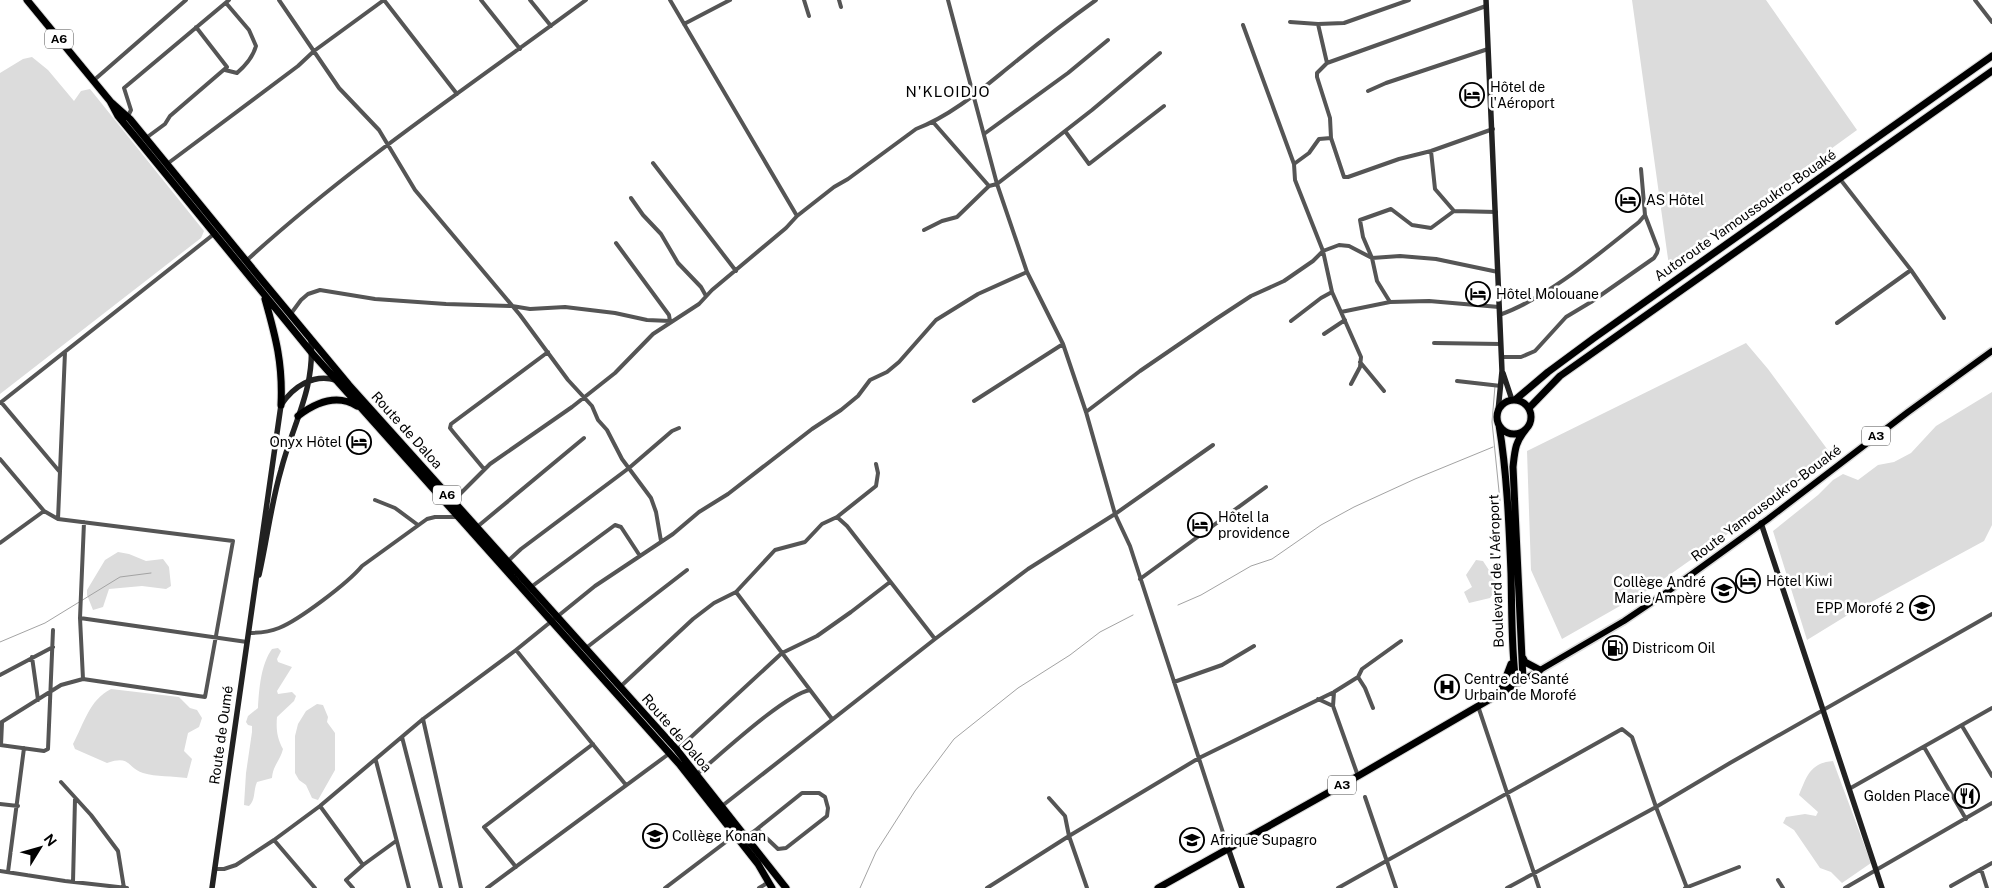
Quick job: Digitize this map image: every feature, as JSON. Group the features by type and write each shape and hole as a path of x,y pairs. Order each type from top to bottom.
{"highway":[{"name":"A6","path":"27,0 110,101 122,120 263,294"},
{"name":"Autoroute Yamoussoukro-Bouaké","path":"1514,400 1594,338 1992,56"},
{"name":"Autoroute Yamoussoukro-Bouaké","path":"1529,408 1560,376 1992,71"},
{"name":"Route de Daloa","path":"110,101 128,116 349,385 531,587 555,620 585,648 677,750 786,888"},
{"name":"Route de Daloa","path":"263,294 335,380 457,517 555,620 670,753 735,835 771,885"},
{"path":"263,294 274,329 281,366 281,405"},
{"path":"298,416 314,405 329,400 351,403 362,410"},
{"path":"1514,400 1525,404 1529,408 1531,419 1526,429 1522,432 1506,432 1499,425 1498,411 1504,402 1514,400"},
{"name":"Boulevard de l'Aéroport","path":"1499,425 1511,572 1512,659 1516,684"},
{"name":"Boulevard de l'Aéroport","path":"1523,680 1520,574 1513,467 1518,438 1526,429"},
{"path":"1521,655 1525,662 1540,670"},
{"path":"1500,693 1508,676 1512,659"},
{"name":"Route Yamousoukro-Bouaké","path":"1158,888 1358,776 1523,680"},
{"path":"771,885 777,877"}],"main road":[{"name":"Route Yamousoukro-Bouaké","path":"1523,680 1638,612 1992,351"}],"street":[{"path":"93,81 186,0"},
{"path":"279,0 339,88 374,124 389,145 415,190 512,306 568,380 585,397 629,468 651,498 656,512 661,541"},
{"path":"167,164 298,66 314,51 384,0 458,94"},
{"path":"481,0 520,49"},
{"path":"530,0 551,26"},
{"path":"246,261 334,185 586,0"},
{"path":"670,0 797,216"},
{"path":"684,24 730,0"},
{"path":"804,0 809,16"},
{"path":"840,0 841,6"},
{"path":"948,0 997,184 1027,272 1063,344 1086,412 1115,514 1130,546 1242,888"},
{"path":"290,315 308,294 320,290 375,299 466,306 512,306 530,309 565,308 615,312 647,320 675,321 736,271 797,216 834,187 848,179 916,129 932,122 973,95 1096,0"},
{"path":"1290,22 1344,23 1408,0"},
{"path":"1975,0 1992,22"},
{"path":"128,116 131,110 124,88 228,1 249,30 256,46 243,68 236,73 224,70"},
{"path":"1492,129 1431,151 1399,159 1348,177 1344,176 1331,138 1330,118 1317,77 1318,73 1327,63 1486,3 1496,212 1499,315 1502,357 1498,411"},
{"path":"1318,24 1327,63"},
{"path":"1243,25 1294,164 1294,180 1323,251 1332,292 1358,349 1360,362 1357,376 1351,384"},
{"path":"146,138 165,124 170,116 227,67 196,27"},
{"path":"984,134 1068,73 1108,40"},
{"path":"1368,92 1386,83 1488,49"},
{"path":"924,230 942,221 957,217 989,186 997,184 1160,53"},
{"path":"1064,131 1089,164 1164,106"},
{"path":"932,122 989,186"},
{"path":"1294,164 1308,153 1320,139 1331,138"},
{"path":"1431,151 1435,189 1454,211"},
{"path":"653,163 736,271"},
{"path":"1502,357 1521,358 1535,352 1566,317 1654,258 1658,249 1645,215 1642,169"},
{"path":"1840,178 1911,270 1944,318"},
{"path":"631,198 643,215 661,234 678,263 701,287 706,296"},
{"path":"1390,302 1377,281 1372,258 1363,238 1360,220 1391,209 1412,225 1432,228 1454,211 1496,212"},
{"path":"1499,315 1524,305 1549,289 1639,222 1645,215"},
{"path":"60,472 0,403 214,234"},
{"path":"616,244 669,315 670,322"},
{"path":"1086,412 1140,371 1250,296 1284,281 1313,261 1323,251 1339,245 1349,246 1372,258 1400,256 1436,259 1498,272"},
{"path":"1836,323 1911,270"},
{"path":"214,868 224,869 236,865 320,806 376,761 423,719 555,620 595,586 661,541 704,508 728,494 812,429 848,405 858,396 870,380 893,367 936,320 978,294 1027,272"},
{"path":"1291,321 1332,292"},
{"path":"1341,312 1390,302 1429,301 1499,307"},
{"path":"1324,334 1345,320"},
{"path":"453,501 484,470 515,445 585,397 615,373 653,334 670,322"},
{"path":"255,586 281,469 310,381 311,340"},
{"path":"1434,342 1501,344"},
{"path":"974,401 1063,344"},
{"path":"58,519 65,352"},
{"path":"484,470 450,428 451,424 548,352"},
{"path":"1360,362 1384,391"},
{"path":"1502,371 1514,400"},
{"path":"255,586 281,405 293,391 310,381 335,380 349,385"},
{"path":"1457,381 1501,386"},
{"path":"508,561 521,549 629,468 672,431 680,428"},
{"path":"477,527 584,438"},
{"path":"722,806 935,639 1028,569 1115,514 1213,445"},
{"path":"0,459 44,512 58,519 233,541 205,697 83,680 68,682 51,690 46,696 1,723 1,745 44,751 48,749 51,690 53,646 54,630"},
{"path":"620,687 693,618 714,603 736,592 774,550 805,542 822,524 837,517 876,486 878,473 876,464"},
{"path":"1140,579 1266,487"},
{"path":"375,500 395,508 418,524"},
{"path":"0,543 44,512"},
{"path":"248,633 258,633 279,628 309,610 356,574 362,566 382,554 418,524 435,517 457,517"},
{"path":"837,517 847,526 935,639"},
{"path":"83,680 80,618 84,522"},
{"path":"1761,523 1882,888"},
{"path":"531,587 615,525 621,527 640,556"},
{"path":"585,648 687,570"},
{"path":"677,750 782,653 817,636 890,582"},
{"name":"Route de Oumé","path":"212,888 255,586"},
{"path":"736,592 832,719"},
{"path":"1508,888 1656,807 1992,614"},
{"path":"80,618 247,642"},
{"path":"987,888 1069,836 1200,758 1334,692 1358,677 1362,669 1400,641"},
{"path":"0,675 53,646"},
{"path":"1174,682 1222,665 1254,646"},
{"path":"516,650 626,785"},
{"path":"32,658 38,700"},
{"path":"1358,677 1365,688 1373,708"},
{"path":"697,774 783,704 802,692 810,690"},
{"path":"1334,692 1334,706 1358,776"},
{"path":"1318,699 1334,706"},
{"path":"1478,706 1538,888"},
{"path":"1849,789 1992,708"},
{"path":"423,719 461,888"},
{"path":"1962,726 1992,776"},
{"path":"1338,888 1622,729 1632,737 1686,888 1739,867"},
{"path":"402,737 441,888"},
{"path":"516,867 484,827 593,744"},
{"path":"1924,747 1966,819"},
{"path":"8,872 24,748"},
{"path":"487,888 670,753"},
{"path":"376,761 409,888"},
{"path":"0,871 126,888 118,851 92,815 61,782"},
{"path":"746,837 802,793 819,793 828,804 827,816 786,848 778,849 757,829"},
{"path":"1365,797 1396,888"},
{"path":"1049,798 1065,816 1069,836 1087,888"},
{"path":"73,882 75,799"},
{"path":"1845,888 1992,803"},
{"path":"0,804 18,806"},
{"path":"320,806 363,865"},
{"path":"665,888 735,835"},
{"path":"274,840 315,888"},
{"path":"353,888 346,880 396,841"},
{"path":"1952,886 1992,863"},
{"path":"1981,869 1987,888"},
{"path":"1778,880 1783,888"},
{"path":"64,888 65,881"},
{"path":"759,888 771,885"}],"shaded area":[{"path":"1632,0 1766,0 1857,130 1669,266"},
{"path":"32,57 48,70 74,101 81,91 90,89 204,231 201,238 0,394 0,73 23,59"},
{"path":"1746,343 1768,369 1833,457 1648,590 1562,639 1531,570 1527,451"},
{"path":"1992,392 1992,525 1984,541 1851,613 1807,640 1773,531 1818,495 1833,480 1843,474 1858,480 1878,465 1894,462 1911,453 1936,426"},
{"path":"118,552 146,561 163,559 169,567 171,586 166,589 142,586 109,589 103,607 93,610 87,590 105,560"},
{"path":"1476,560 1483,561 1498,587 1490,598 1469,603 1464,592 1472,587 1466,575"},
{"path":"278,648 281,651 277,659 278,662 292,667 277,691 278,694 292,692 296,696 294,701 277,717 277,733 283,749 272,778 257,782 254,798 249,806 244,805 252,732 252,726 246,722 248,716 258,708 263,669 268,655 272,649"},
{"path":"111,689 179,697 190,708 197,710 202,718 199,727 188,733 184,751 192,759 187,778 143,773 124,761 107,763 75,749 73,744 92,706 97,699"},
{"path":"317,704 323,705 328,717 327,722 335,733 335,770 318,800 312,798 306,785 299,780 295,773 295,736 298,724 306,711"},
{"path":"1833,761 1871,863 1842,883 1831,872 1820,868 1794,830 1783,823 1786,817 1805,814 1816,816 1818,812 1799,795 1807,776 1814,768 1819,764"}],"waterway":[{"path":"1495,386 1492,422 1500,501"},
{"path":"1178,605 1201,595 1251,566 1272,559 1321,525 1354,507 1415,479 1493,447"},
{"path":"0,642 45,623 120,577 151,573"},
{"path":"860,888 876,852 915,791 954,739 1018,688 1070,655 1100,632 1133,615"}],"place":[{"name":"Hôtel de l'Aéroport","path":"1472,95"},
{"name":"AS Hôtel","path":"1628,200"},
{"name":"Hôtel Molouane","path":"1478,294"},
{"name":"Onyx Hôtel","path":"359,442"},
{"name":"Hôtel la providence","path":"1200,525"},
{"name":"Hôtel Kiwi","path":"1748,581"},
{"name":"Collège André Marie Ampère","path":"1724,590"},
{"name":"EPP Morofé 2","path":"1922,608"},
{"name":"Districom Oil","path":"1615,648"},
{"name":"Centre de Santé Urbain de Morofé","path":"1447,687"},
{"name":"Golden Place","path":"1967,796"},
{"name":"Collège Konan","path":"655,836"},
{"name":"Afrique Supagro","path":"1192,840"}],"district":[{"name":"N'KLOIDJO","path":"948,91"}]}
